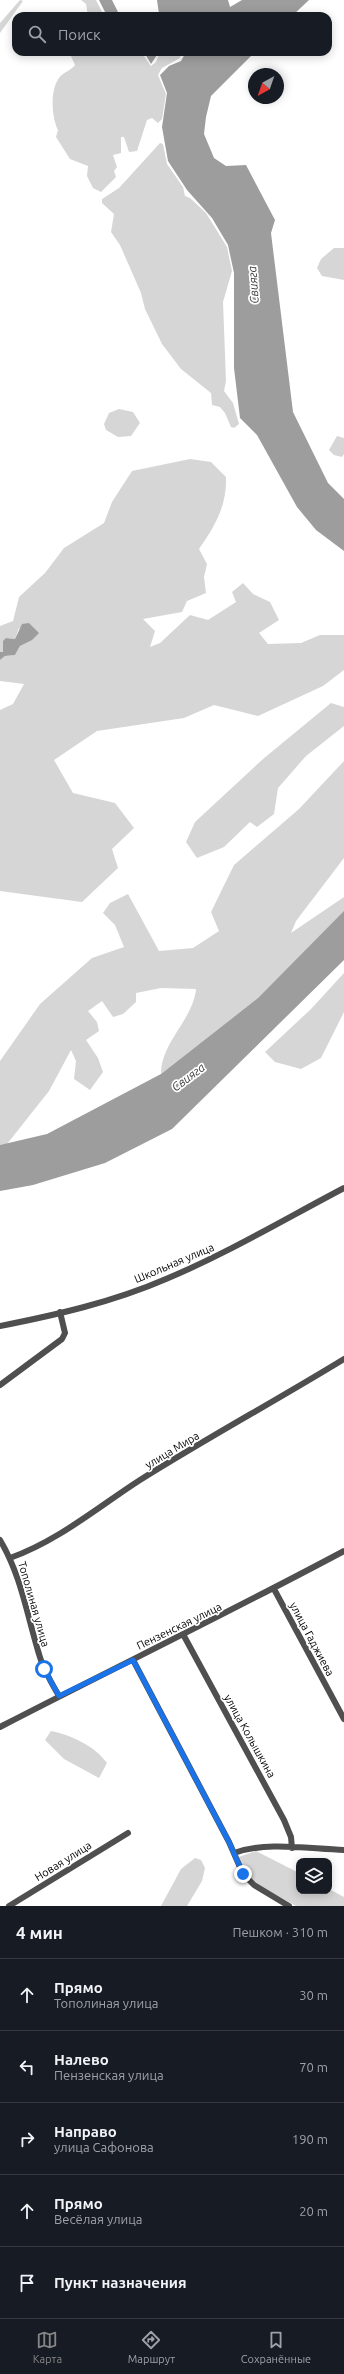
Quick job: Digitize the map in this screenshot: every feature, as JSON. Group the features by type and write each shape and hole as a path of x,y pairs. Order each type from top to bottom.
{"street":[{"name":"Школьная улица","path":"0,1326 99,1303 165,1280 223,1253 344,1188"},
{"path":"0,1385 62,1339 65,1333 60,1312"},
{"name":"улица Мира","path":"10,1558 30,1550 89,1516 141,1480 344,1359"},
{"name":"Тополиная улица","path":"0,1540 10,1558 39,1654 59,1696"},
{"path":"0,1553 6,1550"},
{"name":"Пензенская улица","path":"0,1727 59,1696 184,1636 344,1551"},
{"name":"улица Гаджиева","path":"274,1589 344,1719"},
{"name":"улица Колышкина","path":"184,1636 284,1820 291,1836 292,1848"},
{"path":"133,1660 234,1853 243,1874 254,1885 289,1906"},
{"name":"Новая улица","path":"9,1906 128,1833"},
{"path":"234,1853 246,1849 264,1847 344,1850"}],"shaded area":[{"path":"20,0 23,1 15,12 12,12 12,16 0,33 0,23"},
{"path":"81,0 96,0 102,12 87,12 86,4"},
{"path":"71,56 144,56 151,66 156,62 158,56 180,56 180,58 162,68 158,75 166,94 162,119 158,123 152,118 147,120 137,151 129,152 124,137 121,137 121,153 113,155 117,167 114,171 116,177 101,192 93,188 87,176 88,166 70,159 56,137 58,130 54,117 53,92 58,79 75,65"},
{"path":"160,143 163,144 167,164 183,187 185,196 190,198 206,213 227,247 232,271 223,302 226,381 224,391 233,403 239,424 234,428 231,427 225,413 220,407 212,405 211,393 181,369 162,344 145,309 141,293 120,245 111,232 114,214 102,203 102,199 119,188"},
{"path":"334,248 344,248 344,280 322,276 317,268 321,259"},
{"path":"119,409 133,412 140,423 131,436 118,437 106,430 104,424 109,413"},
{"path":"337,436 344,438 344,454 342,457 334,455 329,450"},
{"path":"190,459 211,462 226,477 226,487 219,515 199,549 207,564 204,577 206,593 187,601 182,612 143,619 155,631 150,647 160,643 190,615 208,620 236,602 232,592 243,583 253,594 270,602 279,620 259,633 268,644 301,643 320,635 344,635 344,670 323,686 258,716 214,705 184,718 97,731 54,760 73,793 115,803 134,828 112,849 118,868 82,902 0,891 0,710 13,704 24,684 0,681 0,660 5,656 15,655 20,646 34,637 19,628 15,639 6,638 3,652 0,652 0,626 13,621 19,597 45,573 64,548 104,523 112,502 132,471"},
{"path":"331,703 344,707 344,726 306,756 278,788 274,814 257,827 250,822 224,847 197,858 186,842 195,822 263,759"},
{"path":"344,761 344,858 296,921 291,933 344,897 344,912 258,998 161,1074 162,1062 166,1052 189,1011 194,1000 196,989 161,988 136,993 136,1002 123,1014 113,1017 102,1001 88,1011 97,1022 99,1031 86,1040 98,1058 103,1072 90,1090 74,1079 76,1061 71,1050 49,1091 7,1144 0,1145 0,1061 40,1004 92,958 124,947 115,925 103,913 110,903 128,894 159,951 193,948 219,931 211,912 234,865 299,809"},
{"path":"344,973 344,1012 321,1058 301,1069 275,1062 265,1052 311,1009"},
{"path":"51,1731 74,1738 96,1751 107,1763 99,1778 64,1759 45,1740"},
{"path":"256,1851 296,1871 296,1894 332,1894 332,1891 344,1897 344,1906 296,1906 237,1873 236,1858"},
{"path":"195,1858 201,1860 205,1868 202,1881 187,1906 161,1906 181,1869"}],"water":[{"path":"99,0 112,0 118,12 105,12"},
{"path":"157,0 228,0 230,7 242,0 309,0 296,12 159,12"},
{"path":"146,56 156,56 151,64"},
{"name":"Свияга","path":"184,56 251,56 211,96 204,134 214,158 226,166 246,165 275,220 271,233 293,412 328,483 344,499 344,551 316,530 297,507 257,435 240,418 234,368 234,273 228,245 212,218 187,190 168,161 162,127 167,93 160,75 169,66 181,61"},
{"path":"29,623 39,633 32,640 20,646 15,655 5,656 0,660 0,652 3,652 3,641 6,638 15,639 22,624"},
{"name":"Свияга","path":"344,911 344,960 172,1129 105,1163 33,1185 0,1191 0,1145 47,1134 161,1074 258,998"}],"route":[{"path":"44,1669 59,1696 133,1660 229,1842 243,1874"}]}
